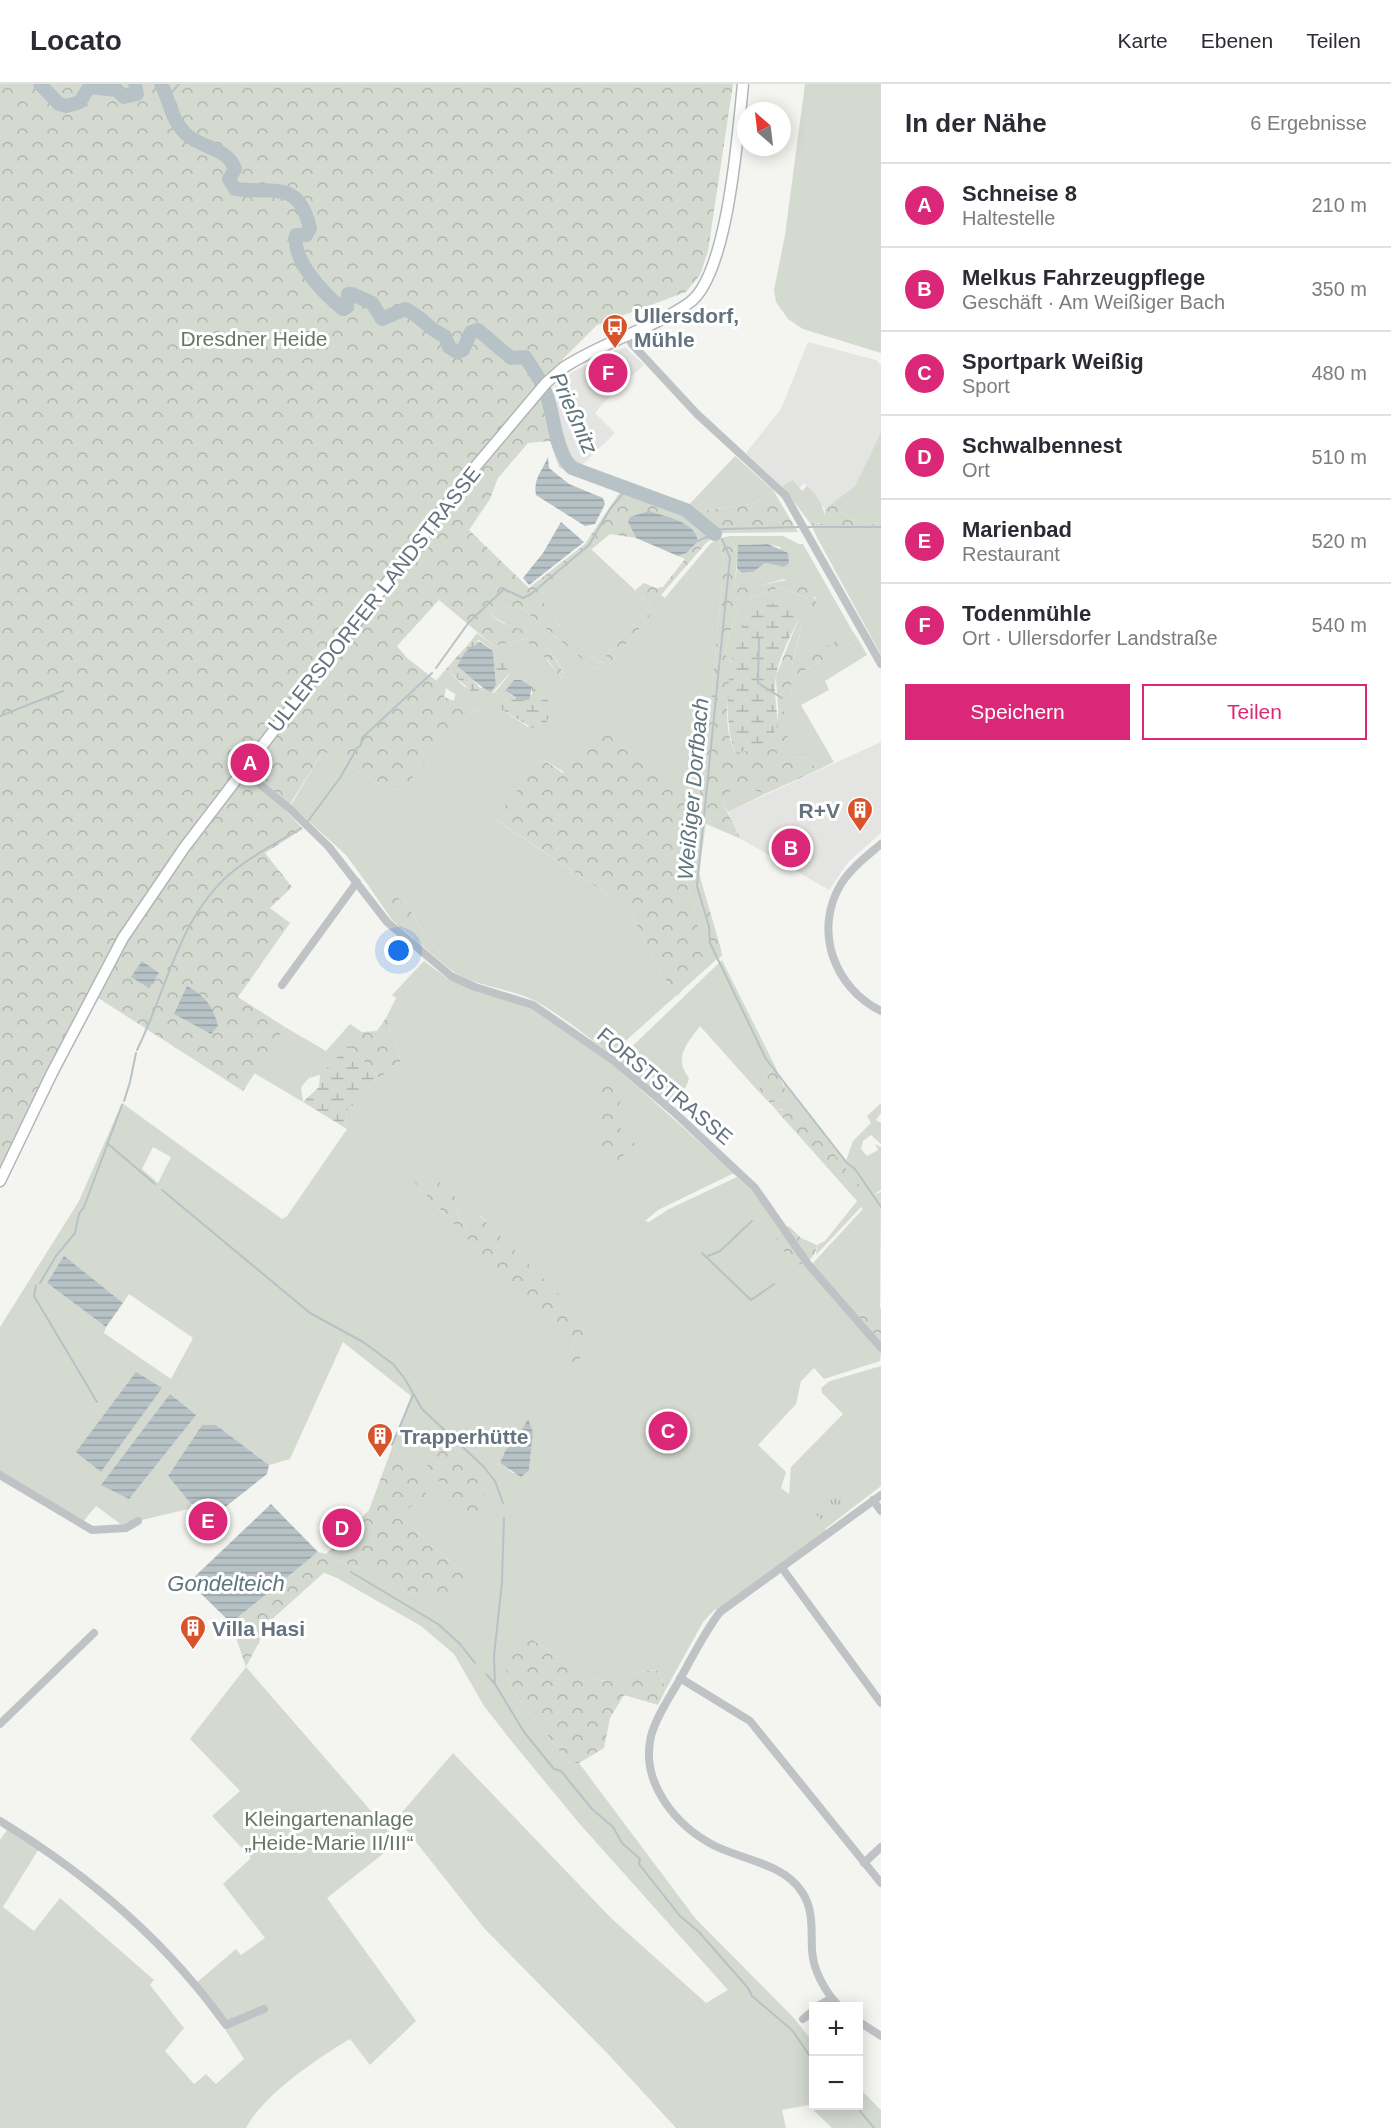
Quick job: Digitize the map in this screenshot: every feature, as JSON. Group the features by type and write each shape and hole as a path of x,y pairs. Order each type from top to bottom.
{"main road":[{"name":"ULLERSDORFER LANDSTRASSE","path":"0,1181 52,1073 123,938 184,848 418,540 546,383 572,362 691,302 707,284 717,260 724,225 743,84"}],"street":[{"path":"627,336 697,414 785,495 881,664"},
{"name":"FORSTSTRASSE","path":"242,770 289,808 329,847 387,922 451,976 475,987 533,1005 614,1061 675,1113 755,1188 808,1264 881,1348"},
{"path":"881,844 861,861 842,883 830,912 828,934 839,972 854,993 881,1011"},
{"path":"282,986 357,882"},
{"path":"0,1474 92,1530 126,1528 138,1521"},
{"path":"835,2002 816,1967 812,1952 812,1916 803,1893 783,1874 702,1839 668,1807 653,1784 650,1768 651,1737 660,1713 705,1632 720,1612 881,1494"},
{"path":"873,1500 881,1510"},
{"path":"782,1568 881,1703"},
{"path":"0,1724 94,1633"},
{"path":"681,1678 750,1721 881,1883"},
{"path":"0,1821 40,1847 127,1914 172,1957 226,2025 264,2009"},
{"path":"864,1863 881,1847"},
{"path":"826,2002 832,1998"},
{"path":"802,2019 809,2013"},
{"path":"863,2024 881,2036"}],"shaded area":[{"path":"808,342 876,360 881,366 881,432 855,486 825,509 804,483 799,488 793,481 782,486 746,453 781,409"},
{"path":"625,347 644,365 625,379 595,413 615,433 582,465 572,457 548,391 574,371"},
{"path":"881,742 881,833 849,861 829,890 741,839 728,812"}],"green space":[{"name":"Dresdner Heide","path":"0,84 733,84 708,251 700,275 686,292 597,325 564,358 513,421 537,394 548,390 572,457 582,465 573,475 559,467 550,441 528,443 498,478 490,499 469,530 529,588 585,544 622,489 682,511 695,512 757,503 773,490 798,532 724,533 707,542 661,595 665,598 604,670 589,665 523,609 503,605 490,614 500,622 529,633 545,645 564,674 560,678 549,661 524,639 494,646 439,600 397,646 407,658 446,688 444,697 454,701 455,695 461,696 484,714 485,718 474,710 403,788 390,790 323,751 286,811 303,829 265,853 292,887 270,908 290,923 238,997 285,1027 243,1091 92,994 0,1175","holes":["628,522 686,553 678,556 685,559 663,587 656,588 644,583 635,590 651,605 599,664 559,625 553,613 536,595 610,534 636,538"]},
{"path":"805,84 881,84 881,353 803,329 788,319 776,302 774,290 785,235"},
{"path":"881,432 881,524 866,523 849,517 834,502 855,486"},
{"path":"735,456 773,490 757,503 695,512 683,511"},
{"path":"793,480 802,491 807,486 815,494 823,508 826,524 810,523 782,486"},
{"path":"834,502 854,520 881,524 881,531 835,531 819,541 810,523 825,524 825,509"},
{"path":"835,531 881,531 881,655 819,541"},
{"path":"729,536 783,536 803,544 853,632 792,666 803,621 794,606 747,617 736,644 733,664 725,654 735,618 745,603 753,597 780,588 807,598 813,606 816,598 784,579 747,589 734,587 737,568 742,573 753,572 765,563 784,567 780,547 768,544 739,545 738,555"},
{"path":"729,536 738,555 734,587 749,587 786,580 796,581 805,586 821,615 818,616 807,598 780,588 753,597 739,610 735,618 725,654 733,664 727,721 731,743 736,754 760,744 772,733 778,718 778,709 789,714 789,734 773,759 778,766 792,758 806,757 818,770 765,794 751,789 730,791 722,802 741,839 697,820 699,792 703,790 724,559 718,539"},
{"path":"718,539 724,559 703,791 697,820 706,822 699,873 702,884 697,886 708,933 717,959 677,995 611,1054 541,1004 465,978 445,965 445,959 422,931 411,911 398,898 368,885 346,855 291,805 323,751 390,790 403,788 474,710 484,717 478,709 436,681 446,669 465,687 494,693 509,675 493,651 479,640 470,642 477,633 494,646 524,639 537,647 561,678 564,673 548,649 531,636 490,614 503,605 523,609 589,665 604,670 711,543","holes":["514,680 521,680 550,702 528,727 495,705","542,759 689,845 683,868 696,914 677,995 659,970 629,909 496,820"]},
{"path":"591,549 651,605 599,664 559,625 553,613 535,595"},
{"path":"782,602 794,606 800,615 783,653 776,676 777,724 768,740 736,754 731,741 728,705 735,648 746,619 753,611 762,606"},
{"path":"800,615 803,621 792,665 853,632 858,639 792,678 790,697 777,694 776,676"},
{"path":"473,639 480,642 458,668 468,673 480,688 496,685 493,651 506,665 509,674 490,695 474,693 446,669"},
{"path":"858,639 867,655 825,681 829,690 801,705 834,762 818,770 806,757 792,758 778,766 773,759 789,714 778,709 777,694 790,697 792,678"},
{"path":"532,687 550,702 548,720 539,728 534,729 494,705 505,691 512,696 532,695"},
{"path":"597,727 692,793 689,845 683,868 696,914 704,966 677,996 659,970 629,909 495,819 542,759 563,773"},
{"path":"751,789 765,794 728,812 722,802 730,790"},
{"path":"702,884 721,949 722,956 717,959 708,933 697,886"},
{"path":"368,885 398,898 411,911 422,931 445,959 445,965 392,920"},
{"path":"722,960 775,1066 758,1091 700,1026 682,1057 684,1070 689,1078 688,1082 678,1097 668,1103 618,1060"},
{"path":"424,961 448,979 531,1008 612,1064 734,1173 658,1210 645,1221 649,1222 669,1209 737,1177 754,1193 780,1231 776,1238 804,1263 881,1352 880,1361 824,1379 814,1368 801,1381 796,1404 758,1445 786,1472 781,1488 789,1494 791,1467 843,1414 822,1393 821,1388 830,1381 881,1366 881,1486 825,1529 830,1534 720,1612 715,1609 703,1622 666,1689 658,1671 598,1680 526,1636 506,1677 517,1696 569,1763 579,1763 695,1918 793,2017 809,2037 809,2106 782,2110 786,2128 676,2128 608,2054 484,1928 397,1818 453,1753 611,1918 706,2003 728,1990 578,1822 513,1743 484,1706 454,1654 421,1626 337,1578 322,1572 337,1561 375,1574 421,1598 468,1574 448,1560 398,1514 403,1459 393,1445 411,1396 343,1342 290,1459 269,1465 216,1425 202,1425 168,1476 192,1508 138,1521 126,1528 96,1506 82,1523 0,1474 0,1327 79,1201 122,1103 282,1219 287,1216 347,1129 346,1112 379,1078 401,1061 386,1018 396,998 392,995","holes":["153,1147 171,1157 158,1183 142,1169","466,1206 457,1209 461,1223 468,1231 480,1215 571,1318 590,1335 564,1362 576,1341 437,1207","64,1257 123,1303 129,1294 193,1338 171,1379 104,1333 106,1327 47,1283","528,1420 533,1432 529,1470 513,1473 500,1463 506,1449 514,1443"]},
{"path":"386,1018 401,1061 379,1078 349,1045 362,1032 377,1031"},
{"path":"350,1024 362,1032 320,1075 309,1078 301,1087 303,1102 254,1073 285,1027 326,1051"},
{"path":"349,1045 379,1078 346,1112 347,1129 303,1102 319,1087 320,1075"},
{"path":"607,1065 612,1069 621,1105 619,1125 624,1137 638,1145 638,1150 624,1155 613,1165 606,1162 600,1137 598,1114 600,1066"},
{"path":"775,1066 787,1094 786,1098 770,1103 758,1091"},
{"path":"783,1080 846,1161 853,1141 871,1123 867,1116 881,1103 881,1113 876,1120 881,1123 881,1144 871,1135 863,1141 861,1149 867,1156 878,1150 875,1144 881,1147 881,1190 873,1195 881,1192 880,1309 856,1315 812,1264 863,1209 861,1207 816,1255 817,1245 825,1241 862,1195 802,1116 782,1109 776,1110 770,1103 786,1098"},
{"path":"793,1109 802,1116 862,1188 863,1195 857,1201 776,1110"},
{"path":"407,1168 435,1178 466,1207 457,1210 461,1223 467,1230 479,1215 569,1304 571,1318 590,1335 572,1375 564,1362 576,1341 477,1249 403,1170"},
{"path":"789,1226 801,1238 817,1245 809,1260 793,1266 776,1238 780,1231"},
{"path":"881,1308 881,1344 856,1315"},
{"path":"429,1435 458,1452 487,1479 482,1500 484,1510 469,1517 438,1497 444,1488 413,1446"},
{"path":"393,1445 403,1459 417,1461 427,1497 398,1514 448,1560 468,1574 468,1587 421,1598 375,1574 337,1561 270,1621 246,1667 231,1623 318,1552 326,1554 369,1510"},
{"path":"837,1489 850,1506 827,1525 812,1511"},
{"path":"526,1636 598,1680 658,1671 666,1689 658,1705 624,1695 610,1718 604,1748 579,1763 569,1763 517,1696 506,1677 508,1644 518,1637"},
{"name":"Kleingartenanlage „Heide-Marie II/III“","path":"246,1667 398,1842 327,1898 416,2021 370,2065 350,2039 337,2047 278,2090 254,2115 246,2128 0,2128 0,1840 9,1827 40,1847 3,1907 34,1931 60,1898 154,1980 150,1985 184,2028 165,2051 194,2084 206,2074 216,2084 244,2059 226,2031 225,2025 195,1984 236,1949 241,1955 265,1938 223,1884 251,1858 212,1816 240,1791 190,1739"},
{"path":"863,2092 881,2110 881,2128 832,2128 813,2110 863,2110"}],"water":[{"path":"548,457 549,468 569,484 603,498 605,504 595,524 585,526 536,495 537,480"},
{"path":"649,511 685,524 696,534 698,541 686,553 678,556 636,538 628,522 630,517"},
{"path":"561,522 584,542 529,585 523,578 543,553"},
{"path":"768,544 788,553 789,563 784,567 765,563 753,572 742,573 737,568 738,545"},
{"path":"480,642 493,651 496,685 491,692 457,667 465,652"},
{"path":"514,680 521,680 532,687 529,700 521,700 505,691"},
{"path":"142,961 159,973 149,988 131,977"},
{"path":"187,986 207,1002 214,1013 218,1026 211,1034 174,1014"},
{"path":"64,1256 123,1303 106,1327 47,1283"},
{"path":"136,1372 162,1388 101,1472 76,1452"},
{"path":"170,1394 196,1415 129,1499 101,1485"},
{"path":"528,1419 533,1432 529,1470 521,1477 500,1463 506,1449 514,1443"},
{"path":"202,1425 216,1425 269,1465 267,1474 224,1508 191,1504 168,1476"},
{"name":"Gondelteich","path":"271,1504 318,1552 231,1623 189,1582"}],"waterway":[{"name":"Prießnitz","path":"40,84 59,104 66,106 80,102 89,87 117,90 124,97 137,94 135,84"},
{"name":"Prießnitz","path":"161,84 181,129 192,139 220,152 231,162 235,169 229,179 235,189 283,192 299,202 310,228 306,235 296,235 299,255 319,286 343,309 347,307 348,294 352,294 372,303 382,319 405,309 411,312 445,336 449,347 457,352 463,350 471,332 478,330 511,358 525,357 545,391 559,446 572,468 686,510 715,534"},
{"path":"166,99 179,84"},
{"path":"436,668 469,622 504,589 523,598 531,594 589,545 610,509 626,490"},
{"name":"Prießnitz","path":"698,541 723,529 801,527"},
{"name":"Prießnitz","path":"806,527 881,527"},
{"name":"Weißiger Dorfbach","path":"722,539 730,558 697,886 709,927 710,943 766,1059 847,1163 855,1169 881,1207"},
{"path":"759,639 758,683 782,698"},
{"path":"308,821 340,778 361,745 362,738 432,673"},
{"path":"0,716 63,691"},
{"path":"137,1050 175,956 198,911 213,891 239,866 301,828"},
{"path":"124,1101 136,1053"},
{"path":"40,1283 56,1256 75,1233 79,1214 84,1207 122,1105"},
{"path":"107,1143 155,1184"},
{"path":"162,1190 310,1313 363,1342 393,1364 405,1379 422,1409 483,1466 495,1481 503,1503"},
{"path":"708,1256 720,1251 752,1221"},
{"path":"702,1253 751,1300 774,1284"},
{"path":"36,1286 34,1296 97,1402"},
{"path":"392,1445 413,1395"},
{"path":"504,1518 502,1582 494,1656 495,1684 524,1732 554,1769 561,1771 592,1809 613,1827 622,1843 640,1859 639,1864 680,1916 699,1932 748,1988 752,1996 792,2030 810,2056"},
{"path":"351,1572 438,1624 460,1644 475,1663"},
{"path":"486,1674 495,1684"},
{"path":"860,2110 874,2128"}],"place":[{"name":"Ullersdorf, Mühle","path":"615,350"},
{"name":"Todenmühle","path":"608,373"},
{"name":"Schneise 8","path":"250,763"},
{"name":"R+V","path":"860,833"},
{"name":"Melkus Fahrzeugpflege","path":"791,848"},
{"name":"Sportpark Weißig","path":"668,1431"},
{"name":"Trapperhütte","path":"380,1459"},
{"name":"Marienbad","path":"208,1521"},
{"name":"Schwalbennest","path":"342,1528"},
{"name":"Villa Hasi","path":"193,1651"}]}
